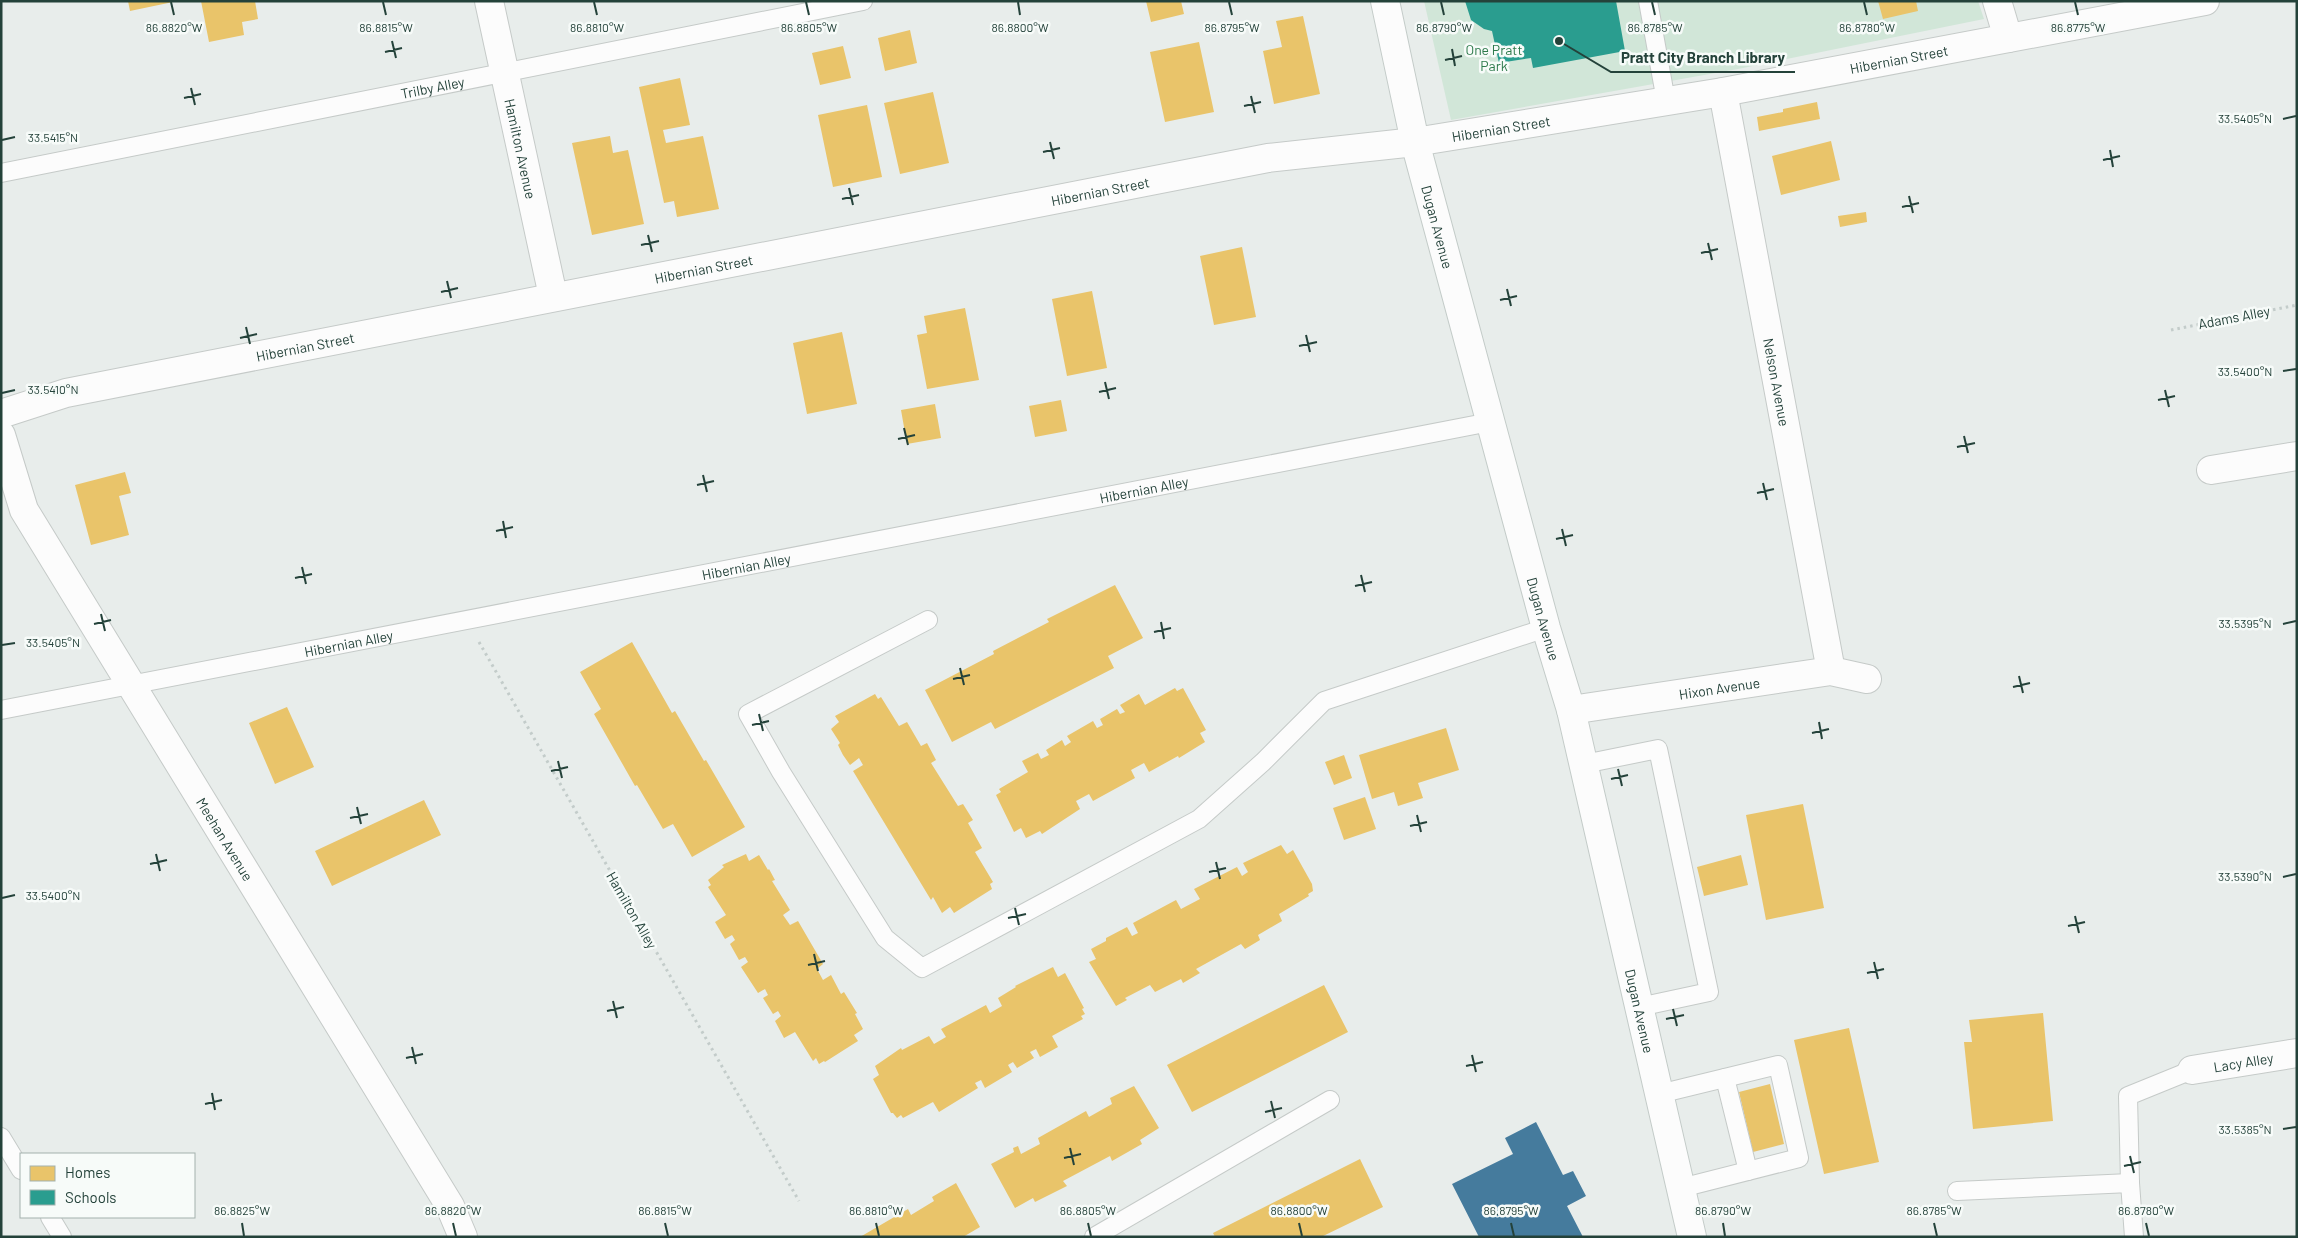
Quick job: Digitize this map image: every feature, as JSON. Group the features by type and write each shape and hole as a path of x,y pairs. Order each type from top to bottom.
{"street":[{"name":"Hamilton Avenue","path":"489,1 553,296"},
{"name":"Dugan Avenue","path":"1385,1 1415,142 1546,628 1571,710 1692,1237"},
{"path":"1997,1 2008,38"},
{"name":"Hibernian Street","path":"1,414 66,393 553,296 1268,158 1415,142 1722,92 2205,1"},
{"name":"Nelson Avenue","path":"1722,92 1831,671"},
{"name":"Meehan Avenue","path":"1,435 24,510 450,1206 464,1237"},
{"path":"2211,470 2297,456"},
{"name":"Hixon Avenue","path":"1571,710 1831,671 1867,679"},
{"name":"Lacy Alley","path":"2192,1070 2297,1053"}],"lane":[{"name":"Trilby Alley","path":"1,173 863,1"},
{"path":"1648,1 1666,101"},
{"name":"Hibernian Alley","path":"1,710 1490,422"},
{"path":"928,620 748,714 780,772 885,938 922,968 1199,819 1263,762 1324,701 1546,628"},
{"path":"1584,764 1658,749 1709,992 1639,1007"},
{"path":"1659,1094 1778,1065 1799,1158 1681,1188"},
{"path":"2134,1237 2130,1183 2128,1096 2192,1070"},
{"path":"1725,1078 1748,1170"},
{"path":"1094,1237 1330,1100"},
{"path":"1,1138 20,1168"},
{"path":"1957,1191 2130,1183"},
{"path":"51,1218 62,1237"}],"path":[{"name":"Adams Alley","path":"2171,330 2297,305"},
{"name":"Hamilton Alley","path":"466,620 799,1201"}],"green space":[{"name":"One Pratt Park","path":"1424,1 1978,1 1984,19 1738,69 1451,120"}],"building: Homes":[{"path":"128,1 173,1 173,2 130,11"},
{"path":"201,1 255,1 258,19 242,22 244,35 209,42"},
{"path":"1146,1 1181,1 1184,14 1151,22"},
{"path":"1878,1 1916,1 1918,11 1883,19"},
{"path":"1303,16 1320,94 1274,104 1263,51 1282,47 1276,21"},
{"path":"910,30 917,63 885,71 878,38"},
{"path":"1199,42 1214,112 1165,122 1150,52"},
{"path":"843,46 851,78 820,85 812,53"},
{"path":"680,78 690,125 663,130 666,143 703,136 719,209 677,217 674,201 664,203 639,87"},
{"path":"933,92 949,163 900,174 884,103"},
{"path":"1817,102 1820,119 1759,131 1757,117"},
{"path":"867,105 882,177 833,187 818,115"},
{"path":"610,136 613,153 628,150 644,224 592,235 572,143"},
{"path":"1831,141 1840,180 1781,195 1772,156"},
{"path":"1866,212 1867,222 1840,227 1838,216"},
{"path":"1242,247 1256,317 1214,325 1200,256"},
{"path":"1092,291 1107,368 1067,376 1052,299"},
{"path":"965,308 979,380 927,389 917,335 927,333 924,316"},
{"path":"842,332 857,404 807,414 793,343"},
{"path":"1061,400 1067,431 1035,437 1029,406"},
{"path":"935,404 941,438 907,444 901,410"},
{"path":"125,472 131,493 119,496 129,535 91,545 75,485"},
{"path":"1115,585 1143,638 1108,656 1114,668 995,729 991,722 952,742 925,690 994,654 993,651 1049,622 1047,619"},
{"path":"632,642 672,713 675,711 745,827 692,857 673,824 663,829 637,785 635,786 594,714 601,709 580,672"},
{"path":"1175,688 1177,691 1183,688 1206,730 1200,733 1205,742 1179,758 1178,756 1149,772 1144,763 1131,770 1135,778 1093,801 1089,794 1076,801 1080,809 1042,834 1040,831 1026,838 1021,828 1014,832 996,795 1001,792 999,789 1028,772 1022,761 1038,753 1041,759 1049,755 1046,750 1062,740 1065,746 1071,742 1067,736 1093,721 1097,728 1103,725 1100,719 1117,709 1120,714 1125,712 1120,705 1139,694 1145,705"},
{"path":"875,694 878,699 881,697 899,726 907,722 921,746 927,743 936,760 931,763 958,806 963,804 973,820 968,823 982,848 975,852 993,882 990,884 992,889 954,913 950,907 942,913 933,897 931,900 853,771 863,765 859,758 850,765 843,755 838,745 840,743 831,729 839,722 835,716"},
{"path":"287,707 314,767 275,784 249,723"},
{"path":"1446,728 1459,770 1418,783 1423,798 1398,806 1394,792 1372,799 1359,755"},
{"path":"1344,755 1352,778 1334,785 1325,762"},
{"path":"1365,797 1376,829 1344,840 1333,808"},
{"path":"424,800 441,835 332,886 315,851"},
{"path":"1803,804 1824,908 1766,920 1746,815"},
{"path":"1281,845 1287,854 1293,850 1312,884 1313,891 1308,894 1309,896 1279,914 1282,921 1258,935 1260,940 1245,949 1241,944 1196,969 1200,973 1183,983 1181,979 1155,992 1150,985 1125,998 1127,1000 1116,1006 1089,962 1096,959 1091,949 1106,941 1106,938 1127,927 1132,936 1138,933 1133,923 1176,900 1181,909 1200,899 1194,889 1237,867 1242,876 1248,872 1243,863"},
{"path":"746,854 749,861 759,855 769,869 775,880 772,881 790,910 783,915 790,925 798,921 823,964 817,969 823,980 831,975 841,994 844,992 857,1013 855,1014 863,1029 854,1035 858,1041 825,1062 819,1064 816,1058 813,1061 795,1032 784,1038 775,1021 781,1016 778,1011 773,1014 763,998 768,995 765,989 758,993 741,967 748,962 745,957 739,960 730,944 735,940 732,935 725,939 715,922 726,915 708,887 711,885 708,880 724,867 722,865"},
{"path":"1741,855 1748,885 1704,896 1697,867"},
{"path":"1053,967 1058,977 1065,973 1084,1008 1082,1009 1085,1014 1081,1016 1083,1019 1052,1036 1058,1047 1040,1057 1036,1049 1030,1052 1034,1058 1017,1068 1013,1062 1008,1065 1012,1072 985,1088 981,1080 975,1083 978,1088 939,1112 933,1102 903,1118 901,1115 897,1118 891,1113 873,1079 879,1075 875,1066 901,1048 902,1050 929,1036 934,1044 946,1037 941,1029 986,1005 990,1013 1002,1006 998,998 1015,986"},
{"path":"1324,985 1348,1032 1192,1112 1167,1065"},
{"path":"2043,1013 2053,1121 1973,1129 1964,1042 1972,1042 1969,1020"},
{"path":"1849,1028 1879,1162 1824,1174 1794,1040"},
{"path":"1770,1084 1784,1144 1753,1152 1739,1092"},
{"path":"1134,1086 1159,1128 1140,1140 1142,1144 1112,1161 1110,1156 1063,1181 1067,1186 1035,1202 1033,1198 1015,1208 991,1164 1014,1152 1013,1148 1018,1146 1021,1154 1040,1144 1038,1138 1086,1111 1089,1117 1112,1104 1110,1098"},
{"path":"1360,1159 1383,1207 1321,1237 1215,1237 1213,1233"},
{"path":"956,1183 980,1227 963,1237 860,1237 908,1209 911,1215 934,1201 932,1197"}],"building: Schools":[{"path":"1465,1 1616,1 1625,51 1533,68 1531,58 1499,63 1492,31 1484,29 1471,20"}],"building: Public":[{"path":"1536,1122 1563,1175 1573,1171 1586,1196 1567,1206 1583,1237 1479,1237 1452,1184 1513,1154 1505,1138"}],"place":[{"name":"Pratt City Branch Library","path":"1559,41"}]}
